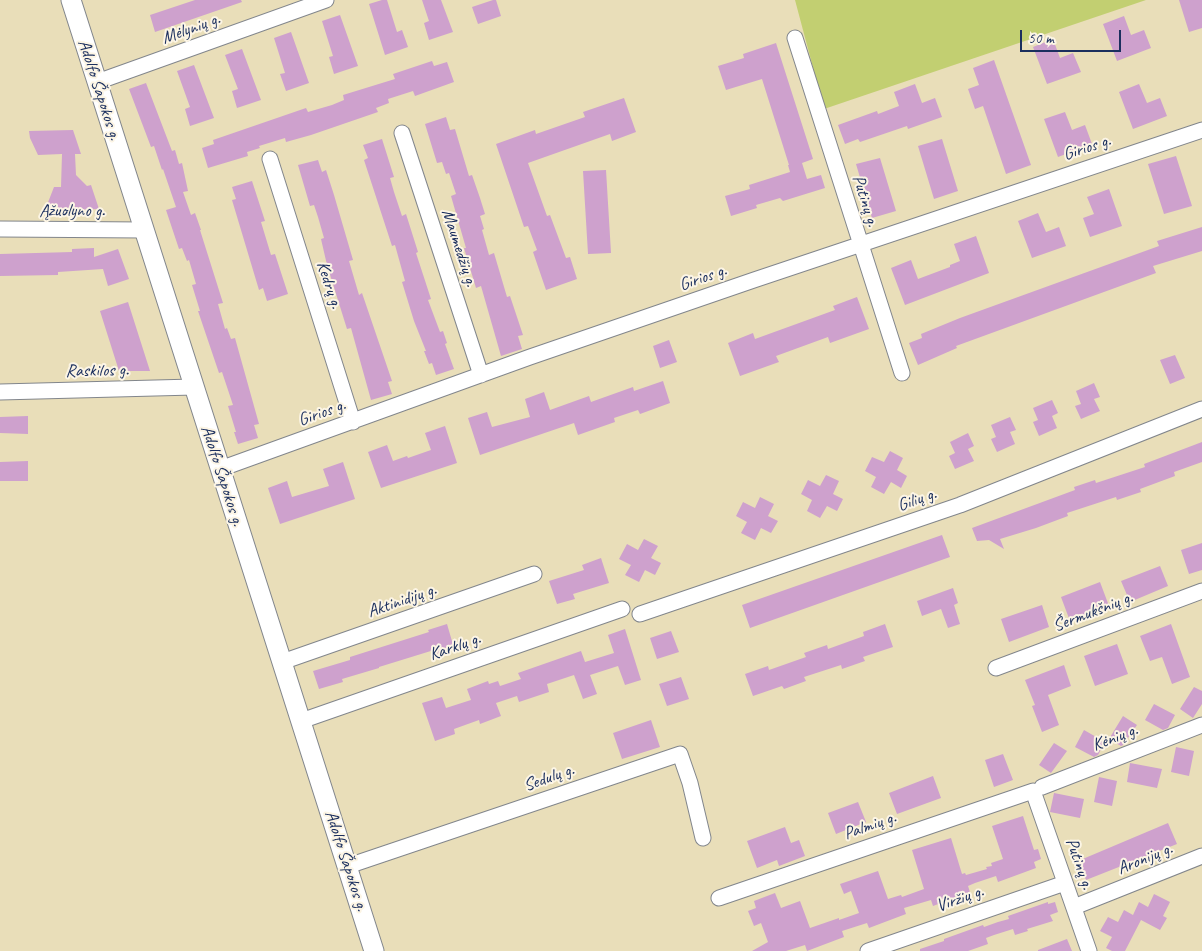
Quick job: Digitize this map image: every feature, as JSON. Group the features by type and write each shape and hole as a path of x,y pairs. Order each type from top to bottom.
{"street":[{"name":"Adolfo Šapokos g.","path":"71,0 374,951"},
{"name":"Mėlynių g.","path":"97,82 326,0"},
{"name":"Putinų g.","path":"795,38 859,244 902,374"},
{"name":"Girios g.","path":"220,469 481,375 859,244 1202,130"},
{"name":"Maumedžių g.","path":"402,133 481,375"},
{"name":"Kedrų g.","path":"270,159 353,422"},
{"name":"Ąžuolyno g.","path":"0,229 144,230"},
{"name":"Raskilos g.","path":"0,392 194,387"},
{"name":"Gilių g.","path":"640,614 960,505 1202,410"},
{"name":"Aktinidijų g.","path":"282,662 534,574"},
{"name":"Šermukšnių g.","path":"996,668 1202,591"},
{"name":"Karklų g.","path":"301,721 622,609"},
{"name":"Kėnių g.","path":"1038,789 1202,725"},
{"name":"Sedulų g.","path":"348,866 680,754 690,783 703,838"},
{"name":"Putinų g.","path":"1038,789 1065,883 1089,951"},
{"name":"Palmių g.","path":"719,898 1038,789"},
{"name":"Aronijų g.","path":"1074,907 1202,856"},
{"name":"Viržių g.","path":"868,951 1065,883"}],"green space":[{"path":"795,0 1146,0 824,109"}],"building":[{"path":"195,0 241,0 242,2 155,32 150,15"},
{"path":"387,0 397,32 402,30 408,47 385,55 369,4"},
{"path":"422,0 441,0 453,32 429,40 424,23 429,21"},
{"path":"496,0 501,16 478,24 472,7"},
{"path":"1179,0 1202,0 1202,28 1189,32"},
{"path":"340,15 358,66 334,74 329,57 333,56 322,21"},
{"path":"1124,16 1131,35 1144,30 1151,48 1117,61 1103,24"},
{"path":"291,32 309,83 286,91 280,74 285,73 274,38"},
{"path":"1053,39 1060,58 1073,53 1081,72 1047,84 1033,47"},
{"path":"776,43 813,159 802,163 807,179 821,175 825,188 783,201 780,198 756,205 757,208 731,216 725,196 750,189 749,185 790,172 762,79 726,90 718,66 744,58 743,54"},
{"path":"242,49 261,100 237,108 232,91 238,89 225,55"},
{"path":"994,60 1031,165 1006,174 983,106 975,109 968,89 979,85 973,68"},
{"path":"432,61 434,66 447,62 454,82 415,96 413,91 388,99 389,103 376,108 378,112 311,135 286,142 285,138 259,146 260,148 247,152 248,156 208,168 202,148 214,144 213,140 306,108 308,112 332,105 344,100 343,95 395,79 393,74"},
{"path":"194,65 214,118 190,126 185,109 190,107 177,71"},
{"path":"146,83 172,151 175,150 179,164 182,163 188,191 183,192 191,215 195,213 201,230 223,303 218,304 225,329 227,328 231,339 235,338 259,424 254,425 258,438 238,444 228,406 233,405 222,372 219,373 198,311 200,311 192,285 196,284 189,260 187,261 182,248 179,249 166,210 176,207 154,146 151,147 129,89"},
{"path":"915,84 922,103 935,98 942,117 908,129 907,126 860,142 858,139 845,144 838,125 877,111 878,114 899,106 894,92"},
{"path":"1139,84 1147,103 1160,98 1167,116 1133,129 1119,92"},
{"path":"624,98 636,132 612,141 610,134 528,163 547,216 550,215 566,258 570,257 577,279 546,290 533,252 537,250 528,226 524,227 496,144 535,130 536,134 585,117 583,112"},
{"path":"1065,112 1072,130 1085,125 1092,144 1058,157 1044,119"},
{"path":"446,117 450,130 455,129 469,176 472,175 485,214 480,216 489,255 494,253 507,297 510,296 523,335 518,336 522,349 501,356 481,286 476,288 464,248 466,248 451,196 456,194 449,173 446,174 442,162 437,163 425,124"},
{"path":"73,130 81,154 75,154 76,175 87,186 91,185 99,209 49,211 47,205 54,187 61,187 62,154 38,155 30,138 29,131"},
{"path":"382,139 394,177 390,178 394,192 402,216 406,214 431,299 428,300 440,332 443,331 447,343 445,344 454,369 436,375 432,363 429,364 424,351 426,351 402,282 405,281 395,245 392,246 364,160 368,158 363,145"},
{"path":"942,139 958,191 934,199 918,146"},
{"path":"1176,156 1192,206 1164,214 1148,164"},
{"path":"880,158 896,211 872,218 856,164"},
{"path":"318,160 322,172 326,170 353,260 349,261 359,295 362,293 392,381 388,382 392,394 371,400 351,328 347,329 327,265 321,239 324,238 318,217 314,205 310,206 298,165"},
{"path":"606,170 611,253 588,254 583,171"},
{"path":"252,181 265,221 261,222 271,255 275,254 288,294 267,301 263,288 259,290 232,200 236,199 232,187"},
{"path":"1109,189 1122,226 1090,237 1083,218 1094,214 1087,197"},
{"path":"1038,213 1046,232 1059,227 1066,246 1032,258 1018,221"},
{"path":"1202,227 1202,251 1153,266 1156,273 956,346 957,348 918,365 909,343 922,338 921,334 1159,246 1157,241"},
{"path":"976,236 989,273 905,305 891,268 911,260 918,279 950,267 950,265 960,261 954,244"},
{"path":"94,248 94,257 118,249 129,279 108,286 103,269 58,272 58,275 0,276 0,254 72,252 72,249"},
{"path":"857,297 869,329 830,343 828,337 776,356 779,362 740,376 728,343 753,333 755,339 835,310 833,306"},
{"path":"128,302 150,371 119,371 100,311"},
{"path":"669,340 677,362 660,368 653,346"},
{"path":"1175,355 1185,378 1170,384 1160,360"},
{"path":"663,381 670,403 640,414 638,410 614,418 615,422 578,435 574,423 480,455 468,418 487,412 492,427 530,417 525,399 544,392 550,410 589,396 591,402 633,387 634,391"},
{"path":"1094,383 1100,397 1094,399 1100,411 1081,419 1075,406 1081,404 1076,391"},
{"path":"1052,400 1058,413 1052,416 1057,428 1039,436 1033,422 1038,420 1033,408"},
{"path":"28,416 28,434 0,433 0,417"},
{"path":"1010,417 1016,430 1010,432 1015,444 997,452 991,439 996,437 991,425"},
{"path":"445,426 457,463 381,488 368,452 387,445 393,461 407,456 408,458 431,450 425,433"},
{"path":"968,433 974,446 968,449 974,461 955,469 949,456 955,453 950,442"},
{"path":"1202,442 1202,462 1174,472 1175,476 1140,489 1141,492 1117,500 1116,497 1067,513 1068,516 1000,539 1004,549 989,540 977,541 972,528 1075,490 1074,487 1095,480 1096,483 1145,467 1144,464"},
{"path":"890,451 903,458 897,470 907,476 901,488 891,482 884,494 871,487 876,477 865,471 872,457 884,462"},
{"path":"28,461 28,481 0,481 0,462"},
{"path":"343,462 355,499 280,524 268,488 287,481 292,497 329,486 323,469"},
{"path":"826,475 839,481 833,494 843,499 837,511 827,506 820,518 807,511 812,500 801,494 808,480 820,486"},
{"path":"760,497 774,504 768,516 778,521 771,533 761,528 755,540 741,533 747,522 736,516 743,502 755,508"},
{"path":"942,535 950,557 750,628 742,605"},
{"path":"644,539 658,546 651,558 661,563 655,575 645,570 639,582 625,575 631,565 619,559 627,544 638,550"},
{"path":"1202,543 1202,570 1189,574 1181,550"},
{"path":"601,558 609,583 573,594 575,599 557,604 549,581 584,570 582,565"},
{"path":"1160,566 1168,586 1130,602 1121,581"},
{"path":"1100,582 1109,606 1070,621 1061,597"},
{"path":"953,588 958,603 954,605 960,624 948,628 941,609 922,616 917,601"},
{"path":"1042,605 1049,627 1009,642 1001,619"},
{"path":"447,624 454,648 436,654 434,650 342,679 343,682 319,689 313,671 350,660 350,657 429,632 428,630"},
{"path":"885,624 893,647 863,657 865,661 842,669 841,665 804,677 806,681 784,689 782,686 753,696 745,674 768,666 769,670 806,657 804,653 827,645 828,649 864,636 863,632"},
{"path":"1171,624 1190,677 1172,684 1162,657 1150,661 1140,636"},
{"path":"625,629 641,680 625,685 618,666 590,675 597,694 583,699 574,675 547,684 549,692 519,702 517,696 496,703 501,716 480,724 479,720 454,729 455,734 435,741 422,703 442,697 446,708 471,700 467,689 488,681 489,684 498,681 500,686 521,679 518,673 581,651 585,662 614,653 608,635"},
{"path":"671,631 679,652 657,659 650,638"},
{"path":"1117,644 1128,674 1095,686 1084,656"},
{"path":"1064,665 1071,686 1048,695 1059,725 1042,732 1032,706 1035,705 1025,680"},
{"path":"681,677 689,699 667,706 659,684"},
{"path":"1194,687 1202,691 1202,704 1193,718 1180,709"},
{"path":"1154,704 1175,715 1168,728 1163,730 1145,720"},
{"path":"1123,716 1137,725 1121,746 1109,739"},
{"path":"651,720 660,747 622,759 613,733"},
{"path":"1084,730 1105,742 1098,755 1094,757 1075,747"},
{"path":"1054,743 1067,751 1051,773 1039,765"},
{"path":"1176,747 1194,751 1189,776 1171,772"},
{"path":"1003,754 1013,780 994,787 985,760"},
{"path":"1130,763 1162,769 1157,788 1127,782"},
{"path":"933,776 941,798 897,814 889,793"},
{"path":"1099,777 1117,781 1112,806 1094,802"},
{"path":"1054,793 1084,799 1080,818 1050,812"},
{"path":"858,802 866,822 836,834 828,813"},
{"path":"1023,816 1034,850 1038,849 1041,859 1034,862 1036,868 998,882 996,876 975,883 968,886 970,892 933,906 931,900 904,908 906,914 869,928 867,923 842,931 844,937 807,951 805,945 786,951 752,951 768,942 761,923 754,926 748,911 756,908 754,901 775,893 781,908 800,901 810,928 839,918 839,920 859,913 851,891 844,894 840,884 878,871 888,899 901,895 902,897 924,889 912,850 951,838 962,874 965,873 966,875 987,869 986,867 992,866 991,863 1003,859 992,826"},
{"path":"1168,823 1177,844 1086,880 1078,861"},
{"path":"785,827 791,843 799,840 805,856 779,866 777,860 757,868 747,841"},
{"path":"1154,894 1170,902 1163,916 1167,918 1160,930 1141,920 1125,951 1112,951 1106,948 1112,937 1100,931 1108,917 1118,922 1124,910 1133,915 1139,902 1148,907"},
{"path":"1048,902 1048,904 1055,902 1058,912 1050,915 1053,921 1027,929 1028,931 1015,935 1013,929 994,935 986,938 988,944 968,951 920,951 920,949 944,941 944,939 983,925 984,927 1009,919 1008,916"},
{"path":"1067,939 1072,951 1038,951 1038,950"}]}
